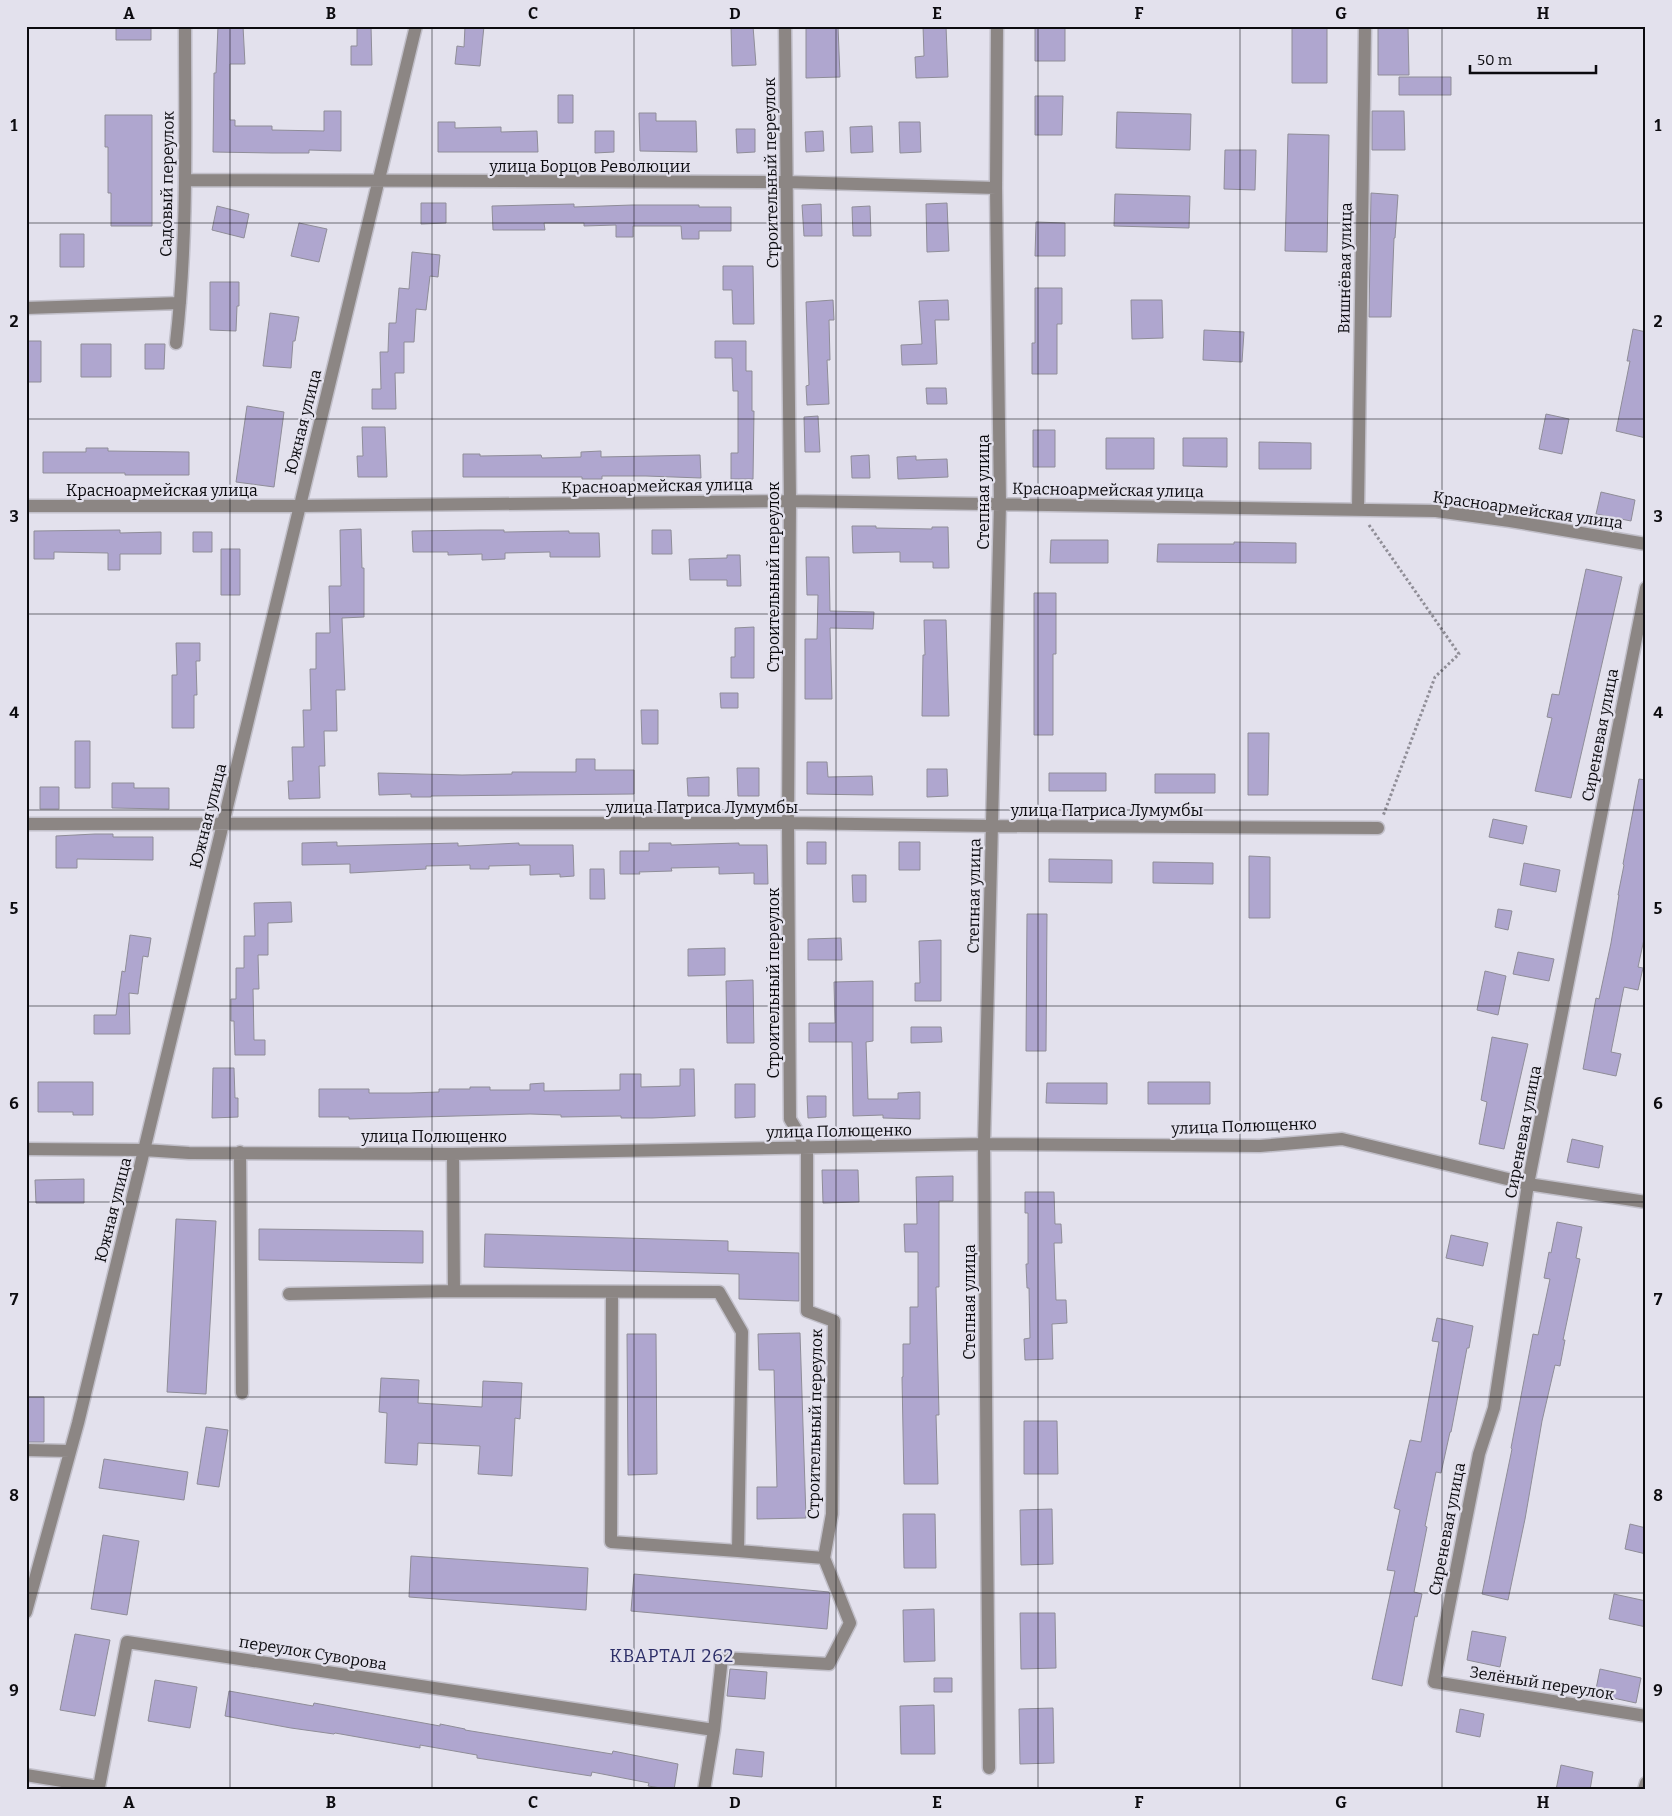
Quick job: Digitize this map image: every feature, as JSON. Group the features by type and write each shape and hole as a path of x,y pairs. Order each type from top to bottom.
{"street":[{"name":"Садовый переулок","path":"176,343 180,303 184,180 185,26"},
{"name":"Южная улица","path":"26,1612 70,1451 416,26"},
{"name":"Строительный переулок","path":"785,26 790,501 788,823 790,1120 807,1148 807,1311 834,1321 832,1514 824,1558"},
{"name":"Степная улица","path":"989,1768 984,1144 1000,504 996,188 997,26"},
{"name":"Вишнёвая улица","path":"1358,510 1365,26"},
{"name":"улица Борцов Революции","path":"184,180 787,182 996,188"},
{"path":"26,308 180,303"},
{"name":"Красноармейская улица","path":"26,506 300,506 790,501 1436,511 1510,521 1646,544"},
{"name":"Сиреневая улица","path":"1434,1682 1478,1454 1494,1408 1528,1184 1646,588"},
{"name":"улица Патриса Лумумбы","path":"26,824 788,823 1378,828"},
{"name":"улица Полющенко","path":"26,1149 453,1154 984,1144 1260,1146 1342,1139 1528,1184 1646,1202"},
{"path":"240,1152 242,1393"},
{"path":"453,1154 454,1291"},
{"path":"289,1294 454,1291 719,1292 742,1332 738,1551"},
{"path":"612,1292 611,1542 824,1558 850,1623 829,1664 722,1658 714,1730 704,1790"},
{"path":"26,1450 70,1451"},
{"name":"переулок Суворова","path":"26,1775 99,1787 127,1642 714,1730"},
{"name":"Зелёный переулок","path":"1434,1682 1646,1716"},
{"path":"1644,1790 1646,1783"}],"path":[{"path":"1358,510 1459,654 1435,677 1378,828"}],"building":[{"path":"116,26 151,26 151,40 116,40"},
{"path":"218,26 243,26 245,64 230,64 230,120 235,120 235,126 272,126 272,130 324,131 324,111 341,111 341,151 309,150 309,153 213,152 214,73 216,73"},
{"path":"357,26 371,26 372,65 351,65 351,46 357,46"},
{"path":"465,26 484,26 480,66 455,64 457,46 464,47"},
{"path":"731,26 753,26 756,65 732,66"},
{"path":"806,26 838,26 840,77 806,78"},
{"path":"923,26 946,26 948,77 916,78 915,57 924,56"},
{"path":"1035,26 1065,26 1065,61 1035,61"},
{"path":"1292,26 1327,26 1327,83 1292,83"},
{"path":"1378,26 1408,26 1409,75 1378,75"},
{"path":"1399,77 1451,77 1451,95 1399,95"},
{"path":"558,95 573,95 573,123 558,123"},
{"path":"1035,96 1063,96 1062,135 1035,135"},
{"path":"1372,111 1404,111 1405,150 1372,150"},
{"path":"1117,112 1191,114 1190,150 1116,148"},
{"path":"639,113 656,113 656,121 696,121 697,152 640,151"},
{"path":"105,115 152,115 152,226 111,226 111,193 108,193 108,147 105,147"},
{"path":"438,122 455,122 455,128 501,127 501,132 537,131 538,152 438,152"},
{"path":"899,122 920,122 921,152 900,153"},
{"path":"872,126 873,152 851,153 850,127"},
{"path":"736,129 755,129 755,152 737,153"},
{"path":"595,131 614,131 614,152 595,153"},
{"path":"823,131 824,151 806,152 805,132"},
{"path":"1288,134 1329,135 1327,252 1285,251"},
{"path":"1225,150 1256,150 1255,190 1224,189"},
{"path":"1371,193 1398,195 1394,238 1391,317 1369,317"},
{"path":"1115,194 1190,196 1189,228 1114,226"},
{"path":"421,203 446,203 446,223 421,224"},
{"path":"947,203 949,251 927,252 926,204"},
{"path":"574,204 574,207 699,205 699,207 731,207 731,231 699,231 699,239 682,239 681,226 633,226 633,237 616,237 616,225 584,226 584,223 544,223 545,230 493,230 492,206"},
{"path":"821,204 822,236 804,236 802,205"},
{"path":"217,206 249,214 244,238 212,230"},
{"path":"870,206 871,236 853,236 852,207"},
{"path":"1036,222 1065,223 1065,256 1035,256"},
{"path":"299,223 327,229 319,262 291,256"},
{"path":"60,234 84,234 84,267 60,267"},
{"path":"412,252 440,255 438,277 430,276 426,310 416,309 414,342 404,342 404,373 395,373 396,409 372,409 372,389 381,389 380,352 388,352 389,323 396,323 399,288 409,289"},
{"path":"723,266 753,266 754,324 733,324 732,290 723,290"},
{"path":"210,282 239,282 236,331 210,330"},
{"path":"1035,288 1062,288 1062,324 1057,324 1057,374 1032,374 1032,343 1035,343"},
{"path":"833,300 834,320 829,320 830,360 827,360 829,404 807,405 806,386 809,385 806,302"},
{"path":"948,300 949,320 935,320 937,364 902,365 901,345 922,344 919,301"},
{"path":"1131,300 1162,300 1163,338 1132,339"},
{"path":"270,313 299,317 295,341 293,341 291,368 263,366"},
{"path":"1633,329 1646,332 1646,438 1616,431 1630,361 1627,361"},
{"path":"1204,330 1244,332 1242,362 1203,360"},
{"path":"26,341 41,341 41,382 26,382"},
{"path":"715,341 746,341 746,371 752,371 752,411 754,411 753,479 731,479 731,453 738,453 738,391 733,391 732,358 715,358"},
{"path":"81,344 111,344 111,377 81,377"},
{"path":"145,344 165,344 164,369 145,369"},
{"path":"926,388 946,388 947,404 927,404"},
{"path":"247,406 284,412 274,487 236,482"},
{"path":"1546,414 1569,419 1562,454 1539,449"},
{"path":"818,416 820,452 805,452 804,417"},
{"path":"362,427 385,427 387,477 358,477 357,456 363,456"},
{"path":"1033,430 1055,430 1055,467 1033,467"},
{"path":"1106,438 1154,438 1154,469 1106,469"},
{"path":"1183,438 1227,438 1227,467 1183,466"},
{"path":"1259,442 1311,443 1311,469 1259,469"},
{"path":"86,448 108,448 108,451 189,452 189,475 43,473 43,452 86,452"},
{"path":"601,451 601,457 700,455 701,478 646,476 602,476 602,479 582,479 582,477 463,477 463,454 480,454 480,456 541,455 542,458 581,457 581,452"},
{"path":"869,455 870,478 852,478 851,456"},
{"path":"916,456 916,460 947,459 948,477 898,479 897,457"},
{"path":"1601,492 1635,500 1631,521 1596,514"},
{"path":"852,526 932,529 932,527 948,527 949,568 933,568 933,562 900,562 900,552 853,553"},
{"path":"361,529 362,568 364,568 364,617 342,618 345,690 336,690 337,731 324,731 325,766 319,766 320,798 289,799 288,781 293,781 292,747 304,747 303,710 311,710 310,669 316,669 316,633 330,633 329,586 341,586 340,530"},
{"path":"120,530 120,533 161,532 161,554 120,554 120,570 108,570 108,553 54,552 54,559 34,559 34,531"},
{"path":"504,530 504,532 569,531 569,533 599,533 600,557 550,557 550,552 505,553 505,559 482,560 482,554 448,555 448,552 413,552 412,531"},
{"path":"652,530 671,530 672,554 652,554"},
{"path":"193,532 212,532 212,552 193,552"},
{"path":"1051,540 1108,540 1108,563 1050,563"},
{"path":"1234,542 1296,543 1296,563 1157,562 1158,544 1234,544"},
{"path":"221,549 240,549 240,595 221,595"},
{"path":"727,555 740,555 741,586 727,586 727,580 690,580 689,559 727,558"},
{"path":"806,557 829,557 830,611 874,612 873,629 830,628 832,699 805,699 805,639 817,639 818,595 807,595"},
{"path":"1586,569 1622,577 1571,798 1535,791 1552,718 1547,717 1552,694 1559,695"},
{"path":"1034,593 1056,593 1056,654 1053,654 1053,735 1034,735"},
{"path":"924,620 946,620 949,716 922,716 923,655 925,655"},
{"path":"754,627 754,678 731,678 731,657 735,657 735,628"},
{"path":"176,643 200,643 200,661 196,661 197,695 194,695 194,728 172,728 172,675 177,675"},
{"path":"720,693 738,693 738,708 721,708"},
{"path":"641,710 658,710 658,744 642,744"},
{"path":"1248,733 1269,733 1268,795 1248,795"},
{"path":"75,741 90,741 90,788 75,788"},
{"path":"576,759 595,759 595,770 634,770 634,794 431,797 411,797 411,794 379,795 378,773 462,775 512,774 512,772 576,772"},
{"path":"807,762 827,762 828,777 872,776 873,795 807,794"},
{"path":"737,768 759,768 759,796 738,796"},
{"path":"927,769 947,769 948,796 927,797"},
{"path":"1049,773 1106,773 1106,791 1049,791"},
{"path":"1155,774 1215,774 1215,793 1155,793"},
{"path":"709,777 709,796 688,796 687,778"},
{"path":"1639,779 1646,780 1646,930 1638,967 1643,968 1638,990 1624,987 1611,1052 1621,1054 1616,1076 1583,1069 1596,998 1599,999 1611,943"},
{"path":"112,783 134,783 134,788 169,788 169,809 112,808"},
{"path":"40,787 59,787 59,809 40,809"},
{"path":"1493,819 1527,826 1523,844 1489,837"},
{"path":"113,834 113,837 153,837 153,860 77,859 77,868 56,868 56,836"},
{"path":"337,842 337,846 458,843 458,846 519,843 519,845 573,845 574,876 560,877 560,874 530,875 530,865 489,866 489,869 470,869 470,865 426,866 426,869 350,873 350,864 302,865 302,843"},
{"path":"807,842 826,842 826,864 807,864"},
{"path":"899,842 920,842 920,870 899,870"},
{"path":"649,843 671,843 671,845 739,843 739,845 767,845 768,884 754,884 754,873 719,874 719,867 671,868 672,871 620,874 620,851 649,851"},
{"path":"1249,856 1270,857 1270,918 1249,918"},
{"path":"1049,859 1112,860 1112,883 1049,882"},
{"path":"1153,862 1213,863 1213,884 1153,883"},
{"path":"1524,863 1560,870 1556,892 1520,885"},
{"path":"590,869 604,869 605,899 590,899"},
{"path":"852,875 866,875 866,902 853,902"},
{"path":"291,902 292,922 268,923 268,955 258,955 259,989 253,989 254,1040 265,1040 265,1055 235,1055 234,1021 231,1021 231,999 236,999 236,968 244,968 244,936 255,936 254,903"},
{"path":"1498,909 1512,911 1508,930 1495,927"},
{"path":"1027,914 1047,914 1046,1051 1026,1051"},
{"path":"130,935 151,938 148,957 143,956 138,994 129,993 130,1034 94,1034 94,1015 116,1015 122,971 125,972"},
{"path":"841,938 842,960 808,960 808,939"},
{"path":"941,940 941,1001 915,1001 915,983 920,983 919,941"},
{"path":"725,948 725,975 688,976 688,949"},
{"path":"1518,952 1554,959 1549,981 1513,974"},
{"path":"1485,971 1506,976 1498,1015 1477,1010"},
{"path":"753,980 754,1043 727,1043 726,981"},
{"path":"873,981 873,1041 866,1042 868,1099 898,1099 898,1093 920,1092 920,1119 883,1118 883,1115 853,1116 852,1042 809,1042 809,1023 835,1023 834,982"},
{"path":"911,1027 941,1027 942,1042 911,1043"},
{"path":"1492,1037 1528,1044 1504,1149 1479,1144 1487,1102 1481,1100"},
{"path":"213,1068 234,1068 235,1098 238,1098 238,1117 212,1118"},
{"path":"680,1069 694,1069 695,1116 621,1118 621,1116 561,1117 561,1115 530,1114 349,1119 349,1117 319,1117 319,1089 369,1089 369,1093 439,1092 439,1089 470,1089 470,1087 490,1087 490,1090 530,1090 530,1084 544,1083 544,1091 620,1090 620,1074 641,1074 641,1087 680,1086"},
{"path":"38,1082 93,1082 93,1115 73,1115 73,1112 38,1112"},
{"path":"1148,1082 1210,1082 1210,1104 1148,1104"},
{"path":"1047,1083 1107,1083 1107,1104 1046,1103"},
{"path":"735,1084 755,1084 755,1117 735,1118"},
{"path":"807,1096 826,1096 826,1117 808,1118"},
{"path":"1572,1139 1603,1146 1599,1168 1567,1162"},
{"path":"822,1170 858,1170 859,1202 823,1203"},
{"path":"953,1176 953,1201 939,1201 939,1287 936,1287 939,1415 936,1415 938,1484 904,1484 903,1344 910,1344 910,1307 918,1307 918,1252 905,1252 904,1224 917,1224 916,1177"},
{"path":"84,1179 84,1203 36,1203 35,1180"},
{"path":"1025,1192 1054,1192 1055,1224 1061,1224 1062,1243 1054,1243 1056,1300 1066,1300 1067,1323 1052,1324 1053,1359 1025,1360 1024,1339 1030,1338 1029,1288 1027,1288 1026,1264 1028,1264 1028,1213 1025,1213"},
{"path":"176,1219 216,1221 206,1394 167,1392"},
{"path":"1557,1222 1582,1227 1576,1258 1580,1259 1563,1340 1565,1340 1560,1366 1555,1365 1542,1421 1525,1519 1508,1600 1482,1594 1512,1449 1533,1334 1538,1335 1550,1279 1544,1278"},
{"path":"259,1229 423,1231 423,1263 259,1260"},
{"path":"485,1234 728,1241 728,1251 799,1253 799,1301 739,1299 739,1274 484,1267"},
{"path":"1451,1235 1488,1243 1483,1266 1446,1258"},
{"path":"1437,1318 1473,1326 1451,1432 1441,1473 1436,1472 1425,1526 1427,1527 1414,1592 1422,1594 1417,1617 1415,1616 1402,1686 1372,1679 1395,1571 1387,1570 1400,1510 1394,1508 1410,1440 1421,1442 1439,1342 1432,1341"},
{"path":"800,1333 806,1518 757,1519 757,1487 777,1487 774,1370 759,1370 758,1334"},
{"path":"627,1334 656,1334 657,1474 628,1475"},
{"path":"381,1378 419,1380 418,1403 482,1407 483,1381 522,1383 520,1419 515,1418 512,1476 478,1474 480,1446 418,1443 417,1465 385,1463 387,1413 379,1412"},
{"path":"26,1397 44,1397 44,1442 26,1442"},
{"path":"1024,1421 1057,1421 1058,1474 1024,1474"},
{"path":"206,1427 228,1430 219,1487 197,1484"},
{"path":"104,1459 188,1472 184,1500 99,1488"},
{"path":"1052,1509 1053,1564 1021,1565 1020,1510"},
{"path":"903,1514 935,1514 936,1568 904,1568"},
{"path":"1630,1524 1646,1528 1646,1554 1625,1549"},
{"path":"103,1535 139,1541 127,1615 91,1609"},
{"path":"411,1556 588,1568 586,1610 409,1597"},
{"path":"634,1574 829,1592 827,1629 631,1611"},
{"path":"1614,1594 1646,1601 1646,1627 1609,1619"},
{"path":"934,1609 935,1661 904,1662 903,1610"},
{"path":"1020,1613 1055,1613 1056,1668 1021,1669"},
{"path":"1472,1631 1506,1637 1500,1667 1467,1660"},
{"path":"75,1634 110,1640 95,1716 60,1710"},
{"path":"730,1669 767,1672 765,1699 727,1696"},
{"path":"1600,1669 1641,1678 1636,1703 1595,1694"},
{"path":"934,1678 952,1678 952,1692 934,1692"},
{"path":"155,1680 197,1687 190,1728 148,1721"},
{"path":"229,1691 313,1706 314,1703 612,1754 613,1751 678,1764 674,1790 648,1786 649,1783 592,1772 591,1776 477,1758 477,1755 420,1745 420,1748 225,1716"},
{"path":"934,1705 935,1754 901,1754 900,1706"},
{"path":"1053,1708 1054,1763 1020,1764 1019,1709"},
{"path":"1460,1709 1484,1714 1480,1737 1456,1732"},
{"path":"736,1749 764,1752 762,1777 733,1774"},
{"path":"1561,1765 1593,1772 1590,1790 1556,1790"}],"district":[{"name":"КВАРТАЛ 262","path":"672,1656"}]}
